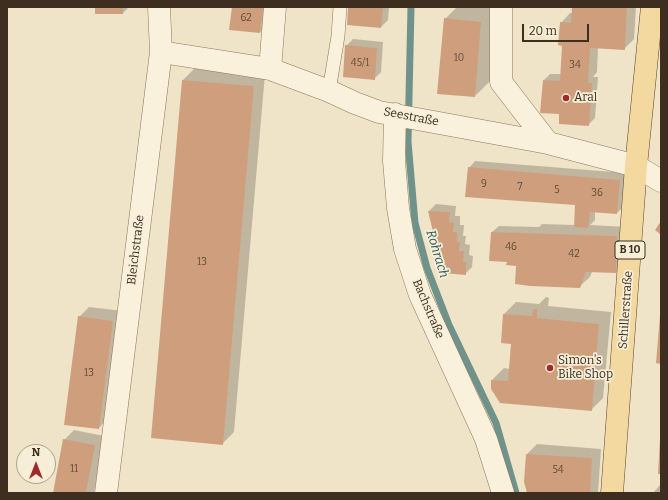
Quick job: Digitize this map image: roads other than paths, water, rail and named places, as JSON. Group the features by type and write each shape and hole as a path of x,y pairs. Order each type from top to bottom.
{"main road":[{"name":"Schillerstraße","path":"612,493 636,166 652,7"}],"street":[{"name":"Bleichstraße","path":"106,493 161,52 159,7"},
{"path":"270,69 275,7"},
{"path":"500,7 502,82 548,143"},
{"name":"Seestraße","path":"161,52 270,69 379,112 548,143 636,166 661,181"},
{"name":"Bachstraße","path":"398,115 394,135 395,168 398,208 405,249 420,295 486,439 504,493"}],"lane":[{"path":"329,91 338,36 340,7"}],"waterway":[{"name":"Rohrach","path":"411,7 408,142 415,223 427,268 449,325 496,423 516,493"}],"place":[{"name":"Aral","path":"566,98"},
{"name":"Simon's Bike Shop","path":"550,368"}]}
